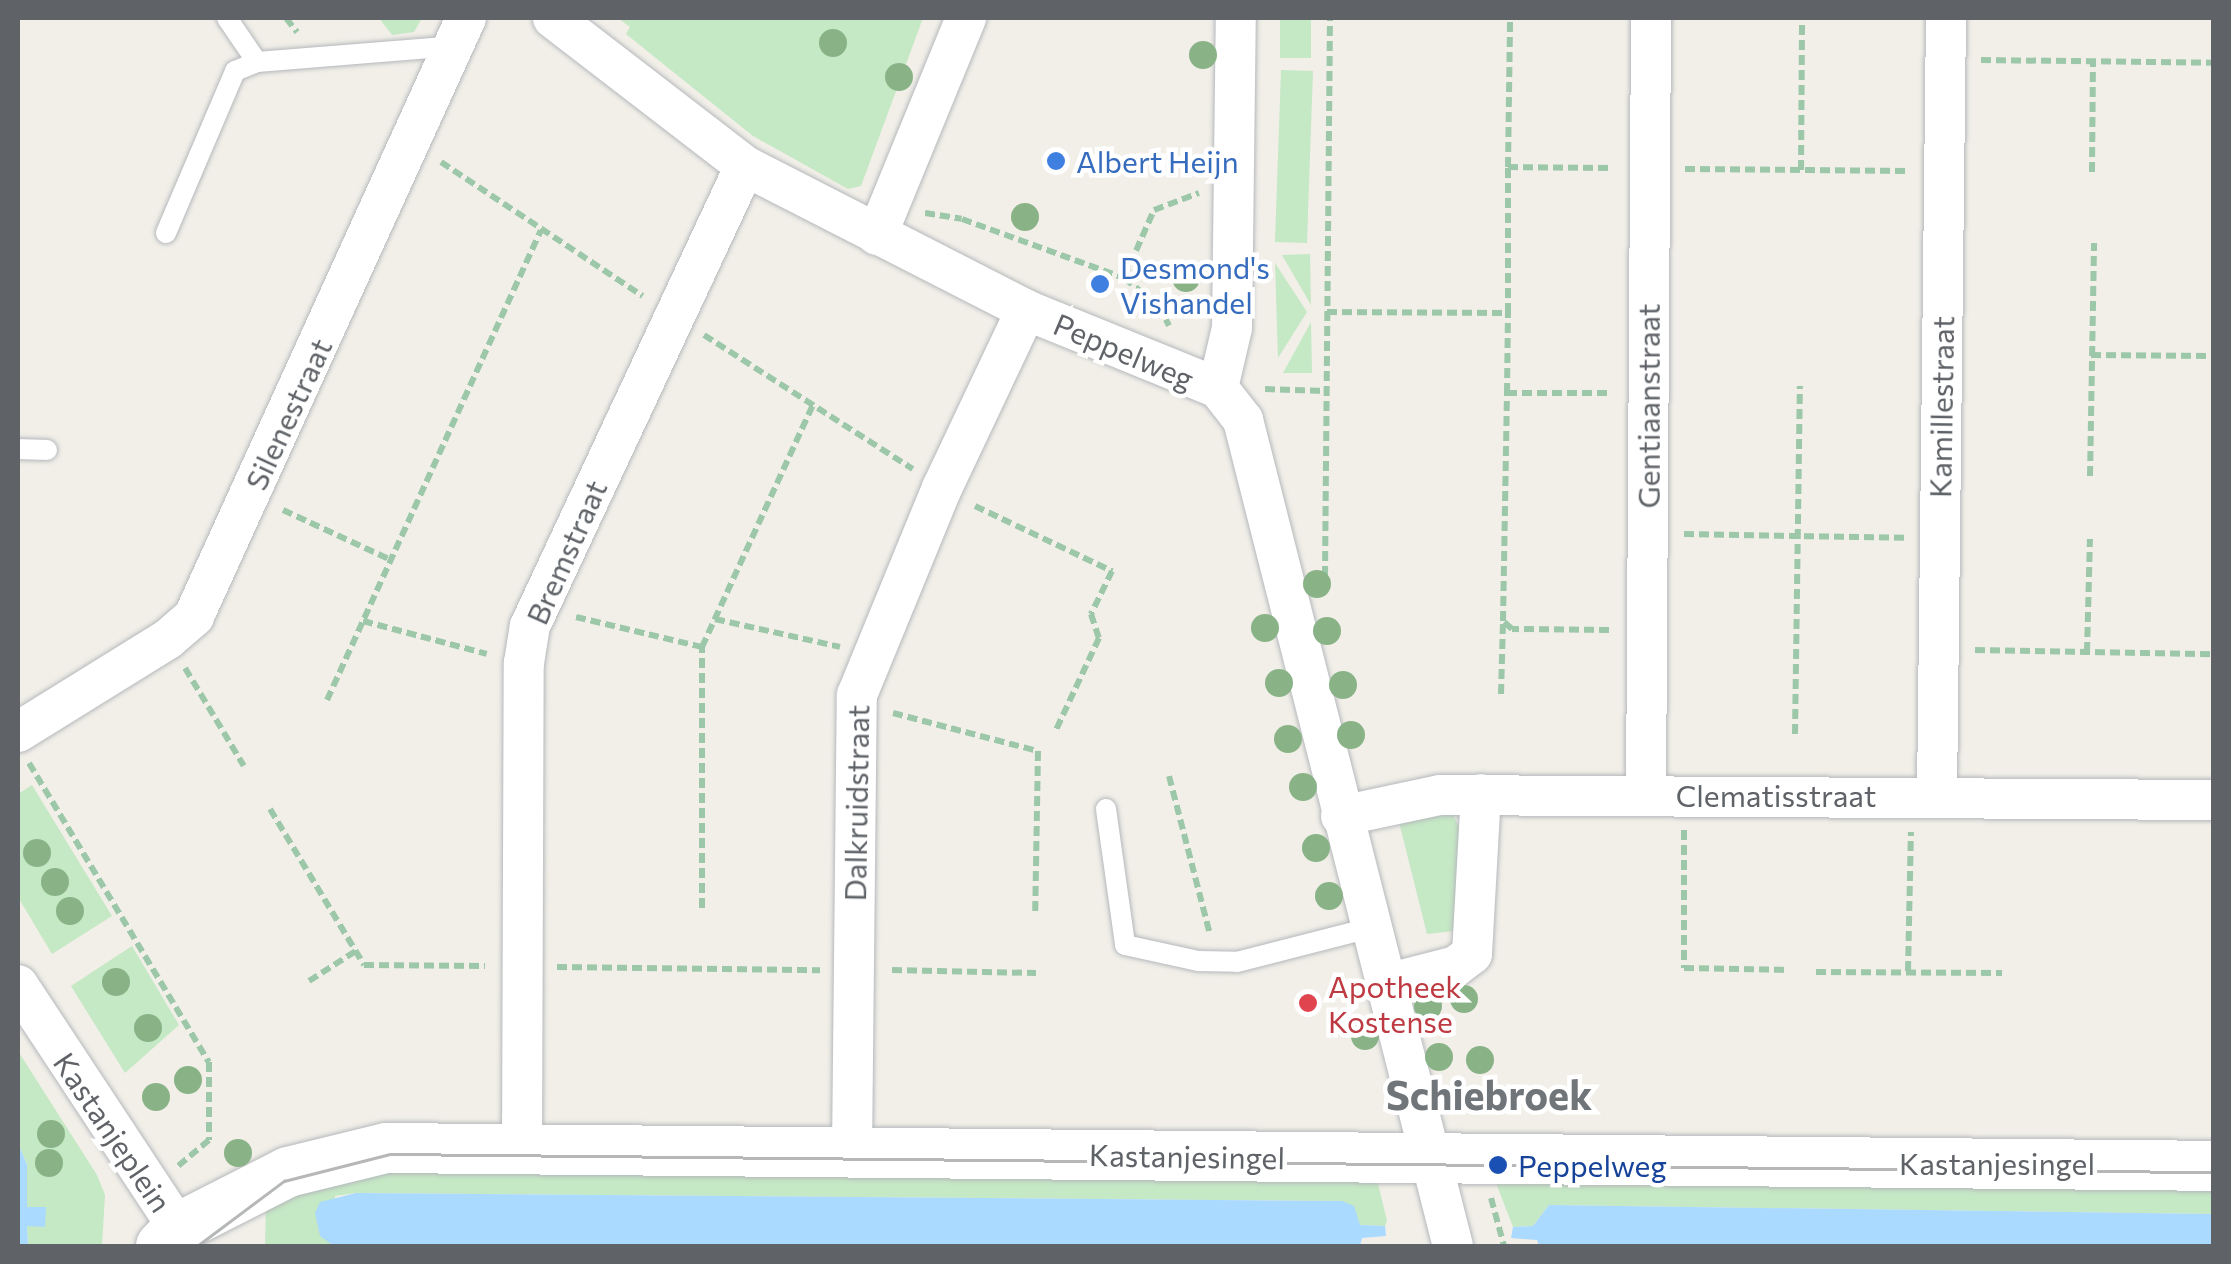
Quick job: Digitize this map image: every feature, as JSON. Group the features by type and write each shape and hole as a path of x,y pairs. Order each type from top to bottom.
{"street":[{"name":"Peppelweg","path":"553,18 745,166 883,221 1026,310 1222,375 1251,448 1426,1158 1454,1246"},
{"path":"883,221 966,18"},
{"path":"1222,375 1234,187 1236,18"},
{"name":"Gentiaanstraat","path":"1652,18 1647,630 1665,794"},
{"name":"Kamillestraat","path":"1924,796 1940,538 1946,18"},
{"name":"Silenestraat","path":"18,732 168,640 186,626 205,596 460,32"},
{"name":"Bremstraat","path":"522,1149 524,664 530,626 745,166"},
{"name":"Dalkruidstraat","path":"852,1152 858,695 942,488 1026,310"},
{"path":"1386,984 1456,966 1472,954 1481,794"},
{"name":"Clematisstraat","path":"1341,816 1440,795 1481,794 2214,800"},
{"name":"Kastanjeplein","path":"18,985 170,1227"},
{"name":"Kastanjesingel","path":"170,1227 288,1172 338,1155 386,1148 2214,1166"}],"lane":[{"path":"227,18 257,62"},
{"path":"166,233 235,71 257,62 460,32"},
{"path":"18,449 46,450"},
{"path":"1106,809 1125,945 1198,961 1237,962 1369,928"}],"path":[{"path":"1330,18 1330,594"},
{"path":"1508,167 1510,18"},
{"path":"1800,170 1802,18"},
{"path":"1965,60 2214,63"},
{"path":"2092,172 2093,62"},
{"path":"437,160 942,488 1112,571 1091,614 1099,638 1055,732"},
{"path":"1124,278 1154,210 1234,187"},
{"path":"883,221 962,219 1124,278 1159,306 1175,339 1222,375"},
{"path":"327,700 541,230"},
{"path":"2090,476 2094,243"},
{"path":"1501,694 1508,312"},
{"path":"2091,356 2214,356"},
{"path":"1795,734 1800,386"},
{"path":"1507,393 1648,394"},
{"path":"702,908 702,647 813,405"},
{"path":"250,495 391,560"},
{"path":"1648,533 1940,538"},
{"path":"2087,652 2090,539"},
{"path":"569,615 702,647"},
{"path":"715,619 840,647 839,683 883,710 1038,751 1035,915"},
{"path":"363,621 524,664"},
{"path":"1503,622 1512,628 1647,630"},
{"path":"168,640 244,766"},
{"path":"1962,650 2214,654"},
{"path":"18,745 209,1062 208,1140 170,1227"},
{"path":"1169,776 1212,943"},
{"path":"1665,794 1684,968 1790,970"},
{"path":"1908,971 1924,796"},
{"path":"270,809 364,965 1036,973"},
{"path":"309,981 356,951"},
{"path":"1816,972 2002,973"}],"green space":[{"path":"379,18 422,18 414,32 392,35"},
{"path":"618,18 923,18 861,186 848,189 753,136 626,34 630,27"},
{"path":"1280,18 1311,18 1311,58 1280,58"},
{"path":"1281,70 1313,71 1307,243 1275,242"},
{"path":"1310,254 1311,305 1282,255"},
{"path":"1275,263 1307,312 1278,358"},
{"path":"1311,322 1312,373 1283,373"},
{"path":"32,785 112,916 52,954 18,897 18,794"},
{"path":"1453,814 1460,830 1454,931 1427,934 1399,822"},
{"path":"132,946 179,1025 125,1073 71,986"},
{"path":"18,1051 97,1175 105,1195 102,1246 28,1246 27,1226 46,1207 27,1208 27,1165 18,1143"},
{"path":"356,1169 1375,1171 1387,1221 1385,1226 1360,1225 1342,1201 356,1193 335,1196 335,1246 265,1246 266,1203"},
{"path":"1496,1183 2213,1184 2214,1214 1549,1205 1533,1226 1513,1227"}],"water":[{"path":"18,1143 27,1165 27,1207 46,1207 45,1227 27,1226 28,1246 18,1246"},
{"path":"356,1193 1342,1201 1354,1206 1360,1225 1385,1226 1386,1236 1362,1238 1360,1246 334,1246 320,1236 315,1213 320,1202"},
{"path":"1549,1205 2213,1214 2213,1246 1539,1246 1537,1240 1511,1238 1513,1227 1533,1226"}],"tram line":[{"path":"197,1246 284,1181 390,1154 2214,1172"}],"place":[{"name":"Albert Heijn","path":"1056,161"},
{"name":"Desmond's Vishandel","path":"1100,284"},
{"name":"Apotheek Kostense","path":"1308,1003"},
{"name":"Peppelweg","path":"1498,1165"}],"district":[{"name":"Schiebroek","path":"1489,1094"}]}
